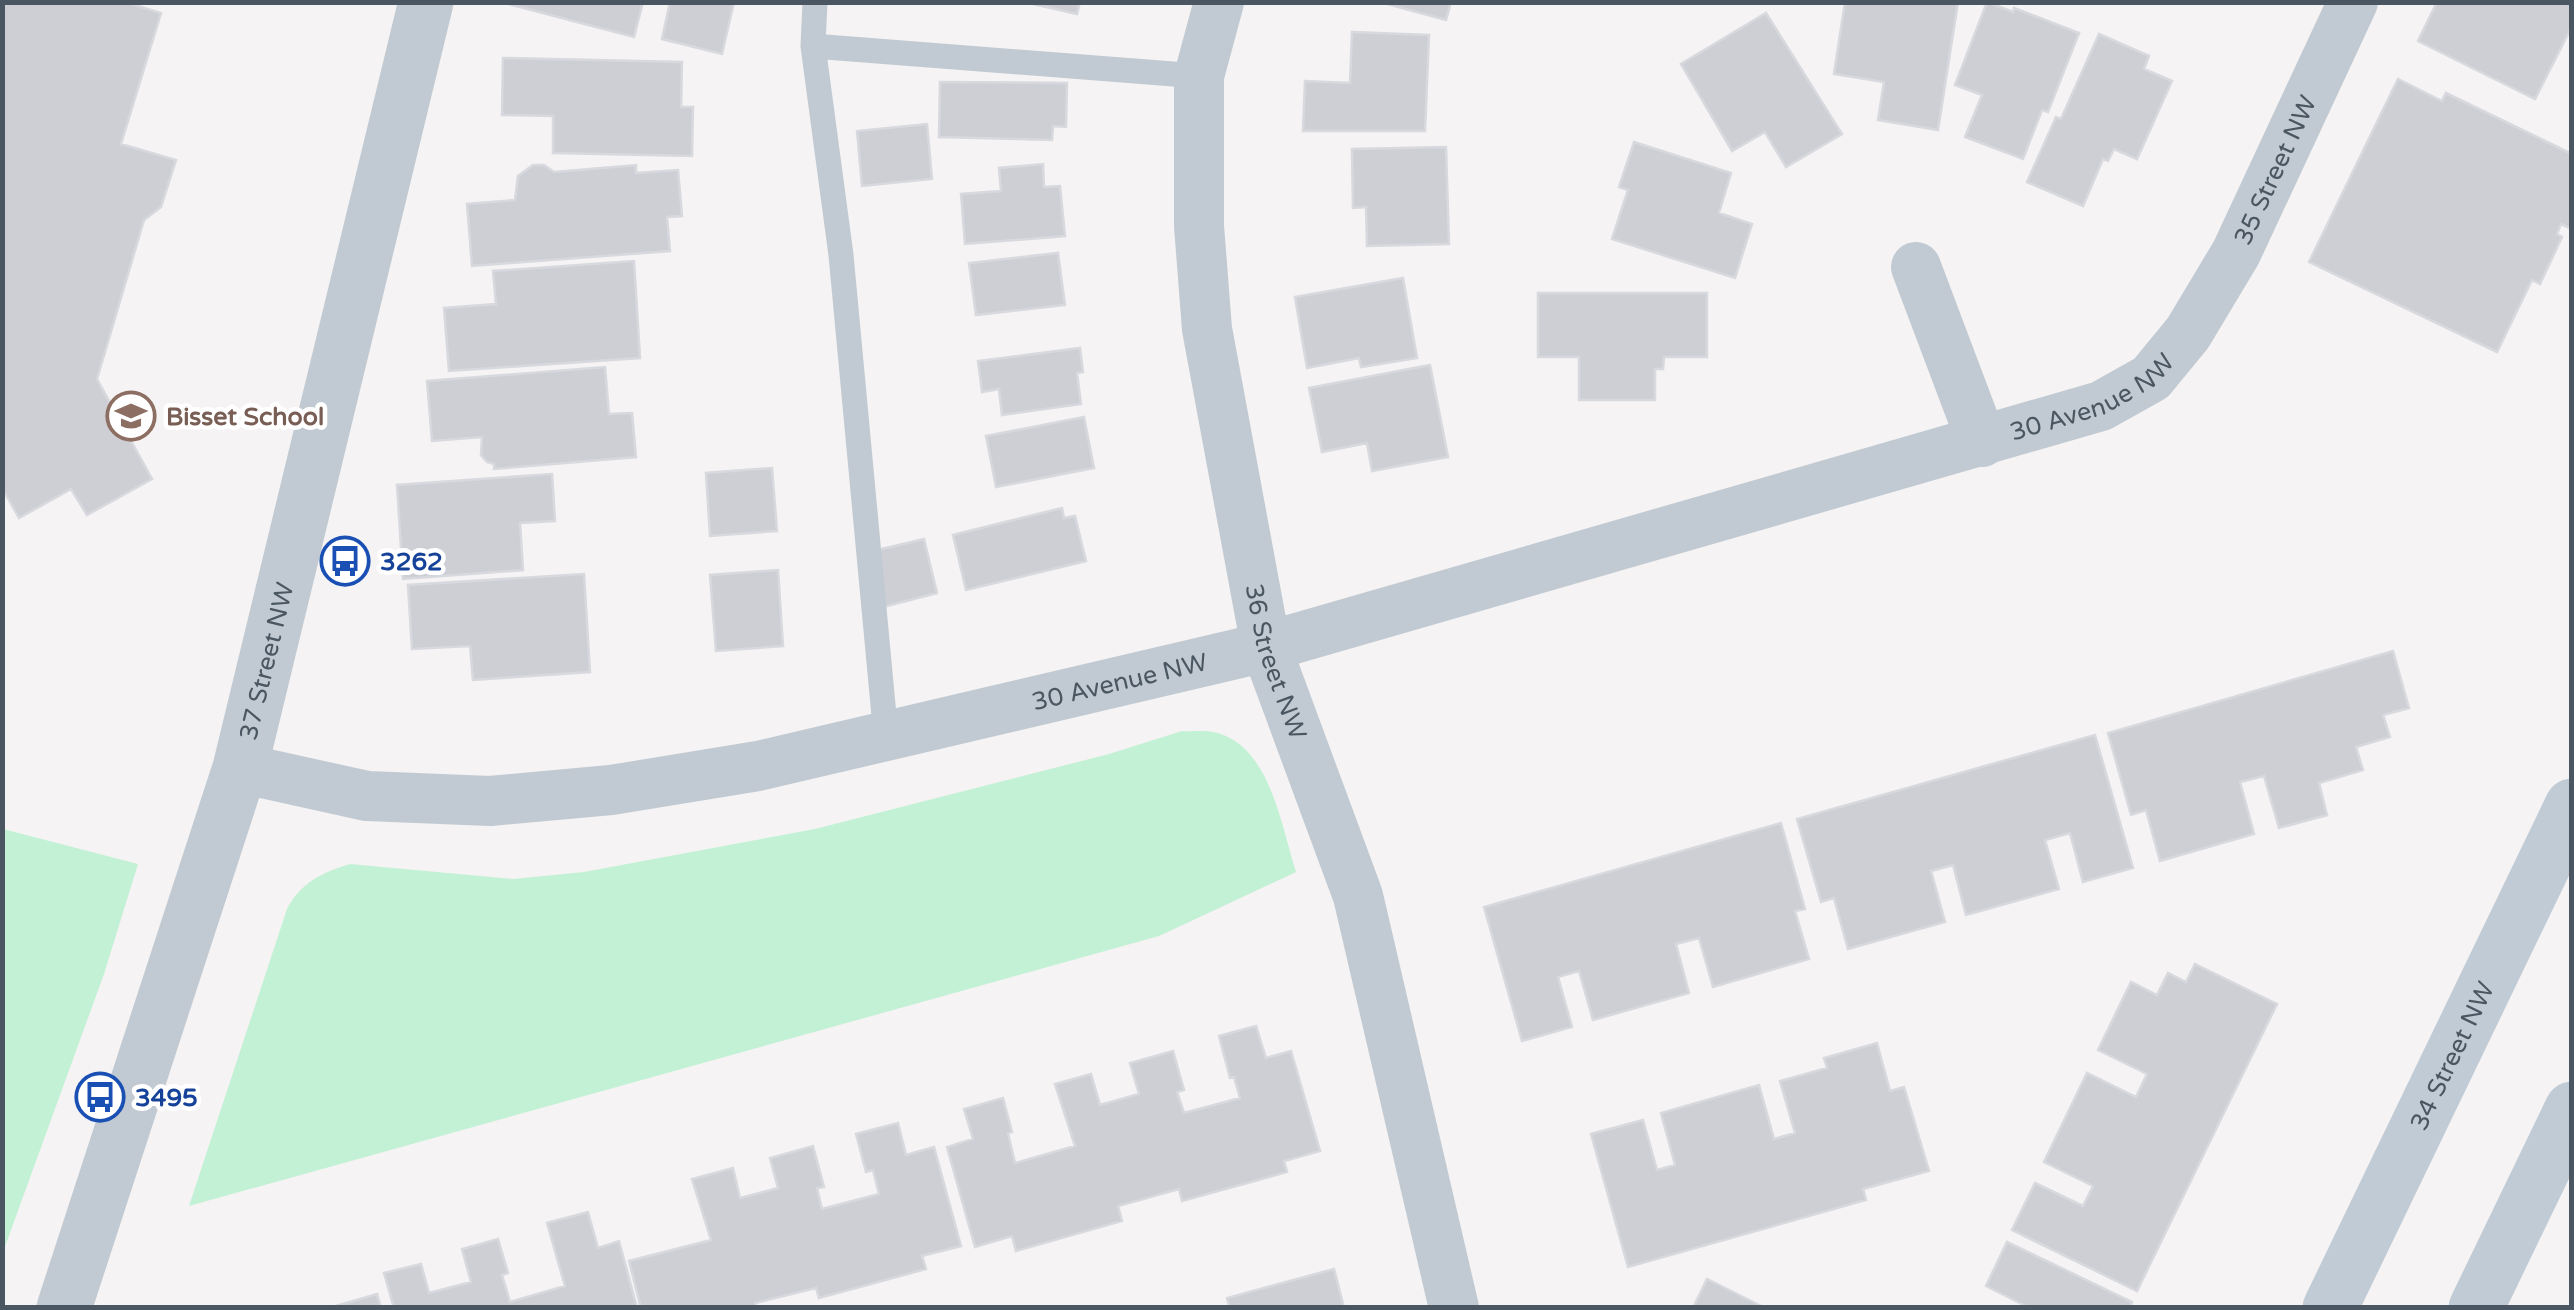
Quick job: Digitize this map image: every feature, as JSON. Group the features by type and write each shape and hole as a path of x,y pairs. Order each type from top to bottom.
{"main road":[{"name":"34 Street NW","path":"2330,1308 2572,806"},
{"path":"2476,1308 2572,1109"}],"street":[{"name":"37 Street NW","path":"64,1308 240,768 426,2"},
{"name":"36 Street NW","path":"1220,2 1199,76 1199,226 1207,329 1266,647 1358,896 1454,1308"},
{"name":"35 Street NW","path":"2188,333 2236,253 2352,2"},
{"name":"30 Avenue NW","path":"1916,267 1982,442"},
{"name":"30 Avenue NW","path":"240,768 367,796 490,801 611,790 758,766 1266,647 1982,442 2116,400 2152,378 2188,333"}],"lane":[{"path":"815,2 813,46 841,255 886,737"},
{"path":"813,46 1199,76"}],"green space":[{"path":"1182,731 1213,732 1232,739 1248,752 1270,789 1296,872 1159,936 189,1206 287,909 306,885 322,875 350,864 513,879 584,872 815,829 1109,754"},
{"path":"3,829 138,864 104,974 3,1252"}],"building":[{"name":"Bisset School","path":"2,2 125,2 161,13 121,144 176,160 161,207 144,220 97,379 152,479 87,515 71,489 19,518 5,493 2,494"},
{"path":"501,2 643,2 634,37"},
{"path":"670,2 734,2 722,54 662,39"},
{"path":"1024,2 1080,2 1077,14"},
{"path":"1380,2 1451,2 1446,20"},
{"path":"1845,2 1958,2 1938,130 1878,120 1884,82 1834,74"},
{"path":"1987,2 2079,33 2048,112 2042,110 2023,159 1965,137 1982,95 1955,85"},
{"path":"2437,2 2572,2 2572,26 2535,99 2418,41"},
{"path":"1766,13 1842,134 1786,167 1765,132 1732,151 1681,64"},
{"path":"1352,32 1429,35 1425,131 1303,131 1305,81 1350,83"},
{"path":"2099,34 2149,56 2144,69 2172,81 2137,159 2114,149 2108,161 2103,159 2083,206 2027,182 2056,117 2061,119"},
{"path":"503,58 682,62 681,107 693,107 692,156 553,153 553,116 502,115"},
{"path":"2398,79 2442,101 2446,93 2572,154 2572,229 2561,224 2557,234 2562,237 2540,284 2532,280 2497,352 2309,262"},
{"path":"940,82 1067,83 1066,127 1053,126 1052,140 939,137"},
{"path":"927,124 932,179 862,186 857,131"},
{"path":"1634,142 1731,173 1719,213 1752,224 1735,278 1612,239 1628,190 1619,187"},
{"path":"1446,147 1449,244 1367,246 1366,207 1353,208 1352,149"},
{"path":"1043,164 1044,187 1060,186 1065,236 965,244 961,194 1001,191 999,168"},
{"path":"533,165 544,165 554,172 636,165 636,173 678,170 682,216 667,217 670,251 472,266 467,204 515,200 518,176"},
{"path":"1058,253 1065,305 976,315 969,263"},
{"path":"634,261 640,358 449,371 444,308 496,304 493,271"},
{"path":"1403,278 1417,358 1361,367 1359,358 1307,368 1295,297"},
{"path":"1538,293 1707,293 1707,357 1664,357 1663,369 1655,369 1655,400 1579,400 1579,357 1538,357"},
{"path":"1080,348 1083,372 1077,373 1081,404 1002,415 999,389 982,392 978,361"},
{"path":"1430,365 1448,457 1372,471 1367,443 1322,452 1309,388"},
{"path":"605,367 609,414 632,413 636,457 494,469 494,464 481,455 482,437 432,441 427,381"},
{"path":"1084,417 1094,468 996,487 986,436"},
{"path":"772,468 777,531 710,536 706,473"},
{"path":"552,474 555,521 520,523 523,570 403,579 397,485"},
{"path":"1062,508 1064,518 1075,516 1086,561 966,590 953,535"},
{"path":"924,539 937,593 883,607 869,552"},
{"path":"778,570 783,646 716,651 710,575"},
{"path":"584,574 590,672 473,680 470,646 412,649 408,585"},
{"path":"2393,651 2409,708 2383,715 2390,737 2356,747 2363,770 2319,783 2327,815 2279,828 2264,776 2240,782 2254,834 2160,861 2146,810 2131,815 2108,733"},
{"path":"2095,735 2133,868 2083,882 2070,833 2045,840 2059,889 1966,915 1953,865 1931,871 1945,922 1848,949 1834,898 1821,902 1797,819"},
{"path":"1781,823 1805,909 1795,911 1809,959 1713,987 1699,938 1676,944 1689,993 1593,1020 1579,971 1558,977 1572,1027 1522,1041 1484,907"},
{"path":"2195,964 2277,1004 2137,1291 2012,1230 2035,1183 2083,1206 2093,1186 2044,1162 2087,1073 2136,1097 2147,1074 2098,1050 2131,982 2157,995 2168,973 2186,982"},
{"path":"1256,1026 1266,1058 1291,1051 1320,1151 1284,1161 1287,1172 1182,1201 1179,1189 1118,1206 1122,1221 1016,1251 1012,1236 975,1247 947,1147 973,1139 964,1109 1003,1098 1015,1163 1075,1146 1055,1084 1091,1074 1100,1105 1139,1094 1130,1063 1173,1051 1184,1090 1177,1092 1184,1113 1240,1098 1234,1077 1230,1078 1219,1036"},
{"path":"1877,1043 1890,1091 1904,1087 1929,1171 1863,1189 1866,1200 1628,1267 1591,1134 1643,1120 1657,1170 1675,1165 1661,1113 1759,1085 1774,1139 1795,1133 1780,1081 1827,1068 1824,1058"},
{"path":"898,1123 906,1155 934,1147 961,1246 922,1256 926,1269 819,1298 816,1288 755,1303 756,1308 641,1308 629,1261 711,1240 692,1179 733,1168 740,1198 778,1188 770,1158 813,1146 824,1187 817,1188 822,1209 879,1194 873,1170 866,1172 856,1134"},
{"path":"588,1212 598,1248 619,1241 637,1308 394,1308 384,1273 421,1264 429,1293 471,1282 462,1249 498,1239 508,1273 502,1275 510,1302 565,1286 547,1223"},
{"path":"2007,1242 2132,1302 2129,1308 2030,1308 1986,1286"},
{"path":"1334,1269 1344,1308 1230,1308 1227,1298"},
{"path":"1707,1279 1765,1308 1693,1308"},
{"path":"377,1294 381,1308 329,1308"}],"place":[{"name":"Bisset School","path":"131,416"},
{"name":"3262","path":"345,561"},
{"name":"3495","path":"100,1097"}]}
